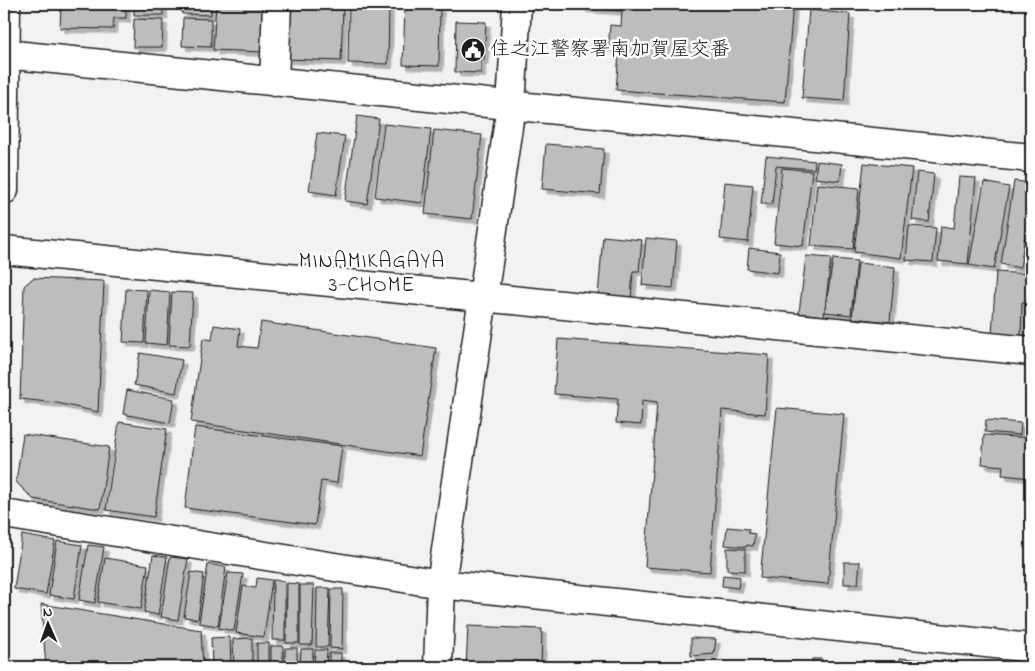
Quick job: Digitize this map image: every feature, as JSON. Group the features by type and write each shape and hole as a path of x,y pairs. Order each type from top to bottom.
{"street":[{"path":"4,190 6,4"},
{"path":"274,82 277,4"},
{"path":"438,667 441,584 511,106 517,4"},
{"path":"4,54 1031,158"},
{"path":"4,250 1031,351"},
{"path":"4,514 441,584 1031,648"}],"building":[{"path":"61,4 126,4 126,18 114,18 113,29 60,28"},
{"path":"134,4 163,4 163,15 134,15"},
{"path":"182,4 211,4 211,15 182,14"},
{"path":"216,4 267,4 264,52 213,50"},
{"path":"582,4 793,4 785,102 616,90 619,52 608,51 610,25 621,26 622,11 582,8"},
{"path":"288,5 343,7 341,61 286,59"},
{"path":"349,5 389,6 388,64 348,63"},
{"path":"405,7 440,7 439,66 403,65"},
{"path":"809,10 850,14 844,101 802,98"},
{"path":"183,18 211,19 211,47 182,46"},
{"path":"134,19 163,20 162,47 133,47"},
{"path":"456,21 486,22 484,61 481,60 481,73 455,72"},
{"path":"357,116 379,119 367,204 345,201"},
{"path":"384,124 431,129 422,203 375,197"},
{"path":"434,130 482,135 472,219 425,214"},
{"path":"317,133 345,136 336,195 309,191"},
{"path":"546,144 604,149 600,194 542,189"},
{"path":"766,156 815,161 814,169 776,166 772,204 761,204"},
{"path":"817,161 842,164 840,181 815,178"},
{"path":"864,163 912,168 901,258 854,252"},
{"path":"782,168 812,171 803,246 774,243"},
{"path":"917,172 934,174 929,222 912,220"},
{"path":"959,177 976,178 968,264 938,261 941,226 954,228"},
{"path":"1014,181 1031,183 1031,195 1020,268 1001,264"},
{"path":"725,182 753,185 748,242 720,239"},
{"path":"984,182 1009,187 994,269 969,265"},
{"path":"817,184 859,188 853,249 811,246"},
{"path":"909,226 936,228 933,262 906,260"},
{"path":"603,236 642,240 639,271 633,271 631,299 598,296"},
{"path":"646,238 677,241 673,288 642,285"},
{"path":"749,248 780,252 778,273 747,269"},
{"path":"806,256 831,258 824,316 799,313"},
{"path":"833,259 857,261 851,315 825,312"},
{"path":"858,263 895,267 890,322 852,318"},
{"path":"996,272 1031,274 1031,303 1022,302 1021,336 992,334"},
{"path":"33,278 104,281 98,412 57,403 20,399 24,286"},
{"path":"126,289 147,290 144,343 123,342"},
{"path":"149,290 170,292 167,345 146,343"},
{"path":"172,292 193,293 190,346 169,345"},
{"path":"261,322 436,348 420,456 191,422 203,338 212,340 214,325 240,329 238,346 257,348"},
{"path":"558,339 769,355 765,414 722,410 710,572 645,567 657,402 642,400 641,425 616,423 618,399 554,394"},
{"path":"140,353 182,360 176,393 134,385"},
{"path":"1028,386 1031,387 1031,433 1024,433"},
{"path":"127,390 174,399 170,423 123,414"},
{"path":"777,408 844,414 828,584 760,578"},
{"path":"986,420 1021,423 1020,435 985,432"},
{"path":"119,422 167,429 154,517 106,510"},
{"path":"195,427 342,446 337,483 321,481 315,525 185,508"},
{"path":"23,434 109,447 100,509 33,499 16,482"},
{"path":"984,435 1031,438 1031,478 1002,475 1003,466 982,464"},
{"path":"727,527 749,529 748,533 755,534 753,546 725,545"},
{"path":"22,535 55,541 46,594 14,589"},
{"path":"57,541 82,545 74,599 49,595"},
{"path":"88,545 104,547 95,603 79,600"},
{"path":"727,548 745,549 745,571 727,570"},
{"path":"153,555 167,557 158,615 144,612"},
{"path":"170,557 188,559 178,620 161,617"},
{"path":"105,558 148,565 141,609 98,602"},
{"path":"844,562 860,562 858,584 844,584"},
{"path":"208,564 226,567 218,626 199,623"},
{"path":"191,572 204,574 198,619 184,617"},
{"path":"228,573 243,574 234,631 219,628"},
{"path":"723,575 740,577 738,588 722,586"},
{"path":"257,578 272,580 264,637 236,633 243,586 256,588"},
{"path":"273,580 285,581 285,640 272,640"},
{"path":"287,583 299,584 299,643 286,643"},
{"path":"300,585 314,585 312,645 300,645"},
{"path":"317,588 330,588 328,647 316,647"},
{"path":"331,589 343,589 342,649 330,648"},
{"path":"41,604 201,630 203,667 46,667"},
{"path":"468,626 542,629 541,667 466,667"},
{"path":"230,637 231,667 212,667 211,638"},
{"path":"252,638 252,667 234,667 233,639"},
{"path":"691,638 716,639 714,654 691,656"},
{"path":"257,643 269,643 269,667 257,667"},
{"path":"271,646 283,646 283,667 271,667"},
{"path":"285,648 297,648 297,667 285,667"},
{"path":"301,649 313,649 312,667 300,667"},
{"path":"315,650 327,650 326,667 314,667"},
{"path":"329,653 341,653 341,667 329,667"},
{"path":"900,658 957,663 957,667 900,667"},
{"path":"812,659 822,659 822,667 812,667"}],"place":[{"name":"住之江警察署南加賀屋交番","path":"473,50"}],"district":[{"name":"MINAMIKAGAYA 3-CHOME","path":"372,274"}]}
